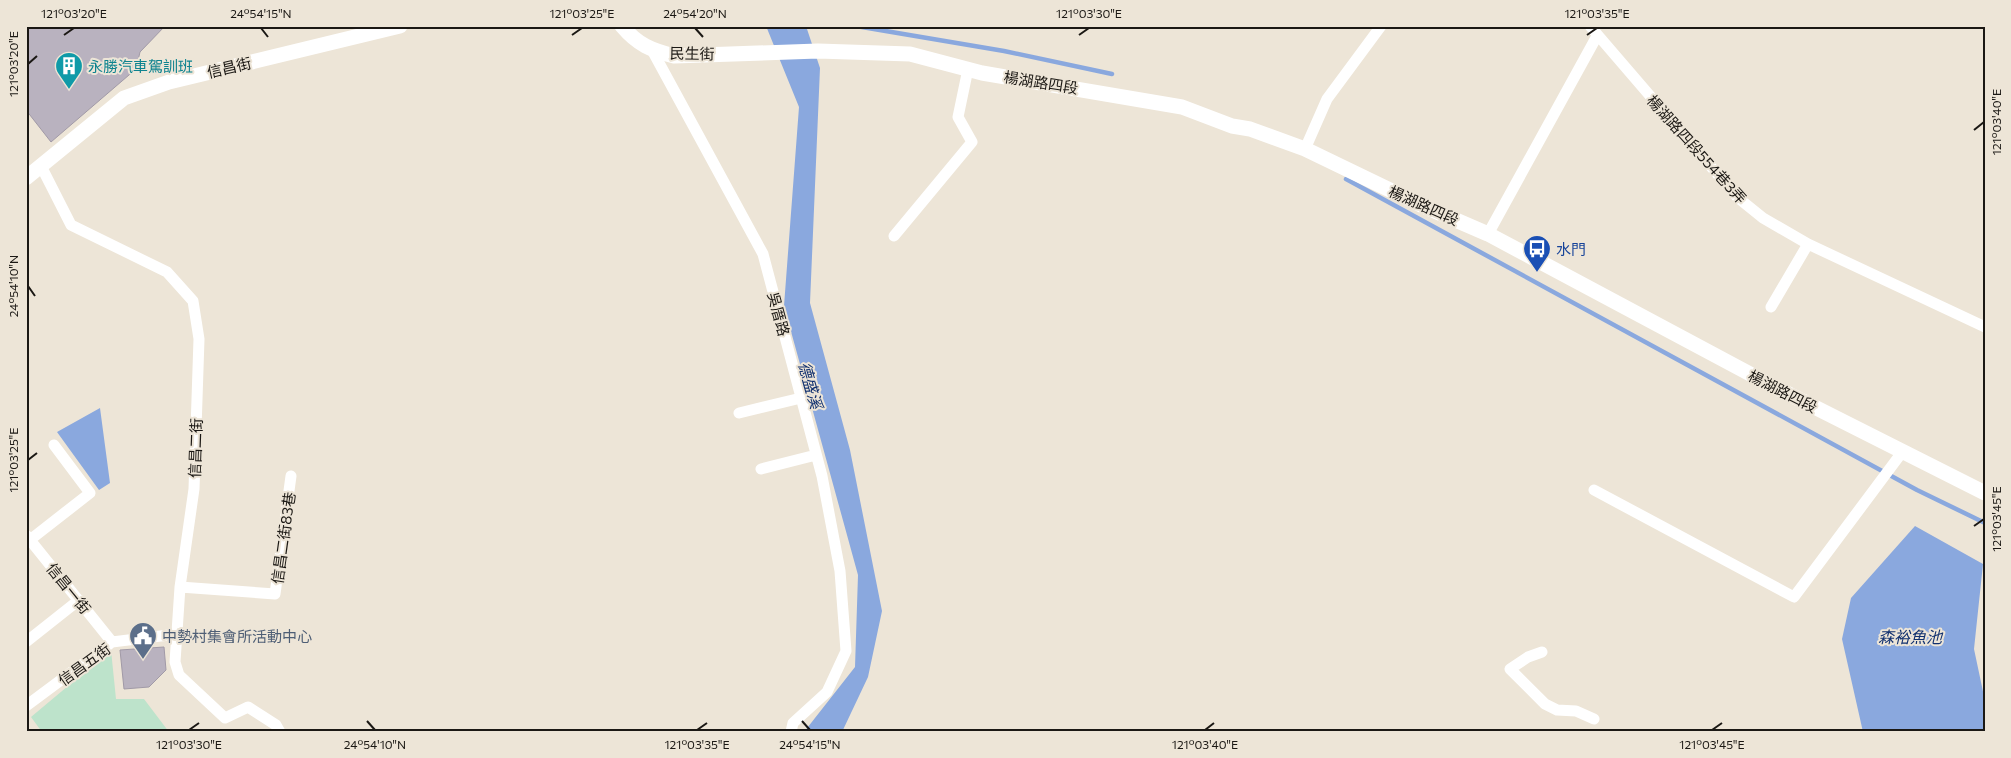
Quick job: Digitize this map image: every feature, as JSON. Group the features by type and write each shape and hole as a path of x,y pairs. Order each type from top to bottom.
{"street":[{"name":"信昌街","path":"26,178 124,98 169,82 400,26"},
{"name":"民生街","path":"622,26 633,39 652,50 674,56 818,51"},
{"path":"1305,149 1327,99 1381,26"},
{"path":"1488,234 1593,31"},
{"name":"楊湖路四段554巷3弄","path":"1593,31 1737,197 1763,218 1808,244 1985,327"},
{"name":"吳厝路","path":"652,50 763,254 816,455 840,571 846,650 827,692 793,723 791,732"},
{"name":"楊湖路四段","path":"818,51 910,54 968,69 1182,107 1232,126 1250,129 1305,149 1421,205 1488,234 1767,382 1985,492"},
{"path":"894,236 972,142 958,117 968,69"},
{"name":"信昌二街","path":"41,166 72,225 167,272 193,301 199,339 194,489 180,587 175,662 178,675 225,718 248,707 276,724 280,732"},
{"path":"1771,307 1808,244"},
{"path":"739,413 801,398"},
{"path":"28,539 90,493 54,445"},
{"path":"1594,490 1794,596 1903,452"},
{"path":"761,470 816,455"},
{"name":"信昌二街83巷","path":"180,587 275,594 291,476"},
{"name":"信昌一街","path":"28,539 112,642"},
{"path":"26,642 79,600"},
{"name":"信昌五街","path":"26,706 112,642 177,634"},
{"path":"1542,652 1528,657 1510,669 1545,704 1557,710 1576,712 1594,719"}],"green space":[{"path":"111,650 116,699 144,699 169,732 42,732 31,717"}],"water":[{"name":"德盛溪","path":"766,26 806,26 820,68 810,303 850,450 882,611 868,677 842,732 804,732 855,667 858,575 784,306 799,107"},
{"path":"100,408 110,483 99,490 57,432"},
{"name":"森裕魚池","path":"1915,526 1983,564 1974,649 1985,701 1985,732 1863,732 1842,639 1851,598"}],"building":[{"name":"永勝汽車駕訓班","path":"26,26 165,26 140,52 136,69 51,142 26,110"},
{"name":"中勢村集會所活動中心","path":"164,647 166,670 149,687 124,689 120,650"}],"waterway":[{"path":"856,26 1004,51 1112,74"},
{"path":"1346,179 1917,490 1985,523"}],"place":[{"name":"永勝汽車駕訓班","path":"69,90"},
{"name":"水門","path":"1537,273"},
{"name":"中勢村集會所活動中心","path":"143,660"}]}
